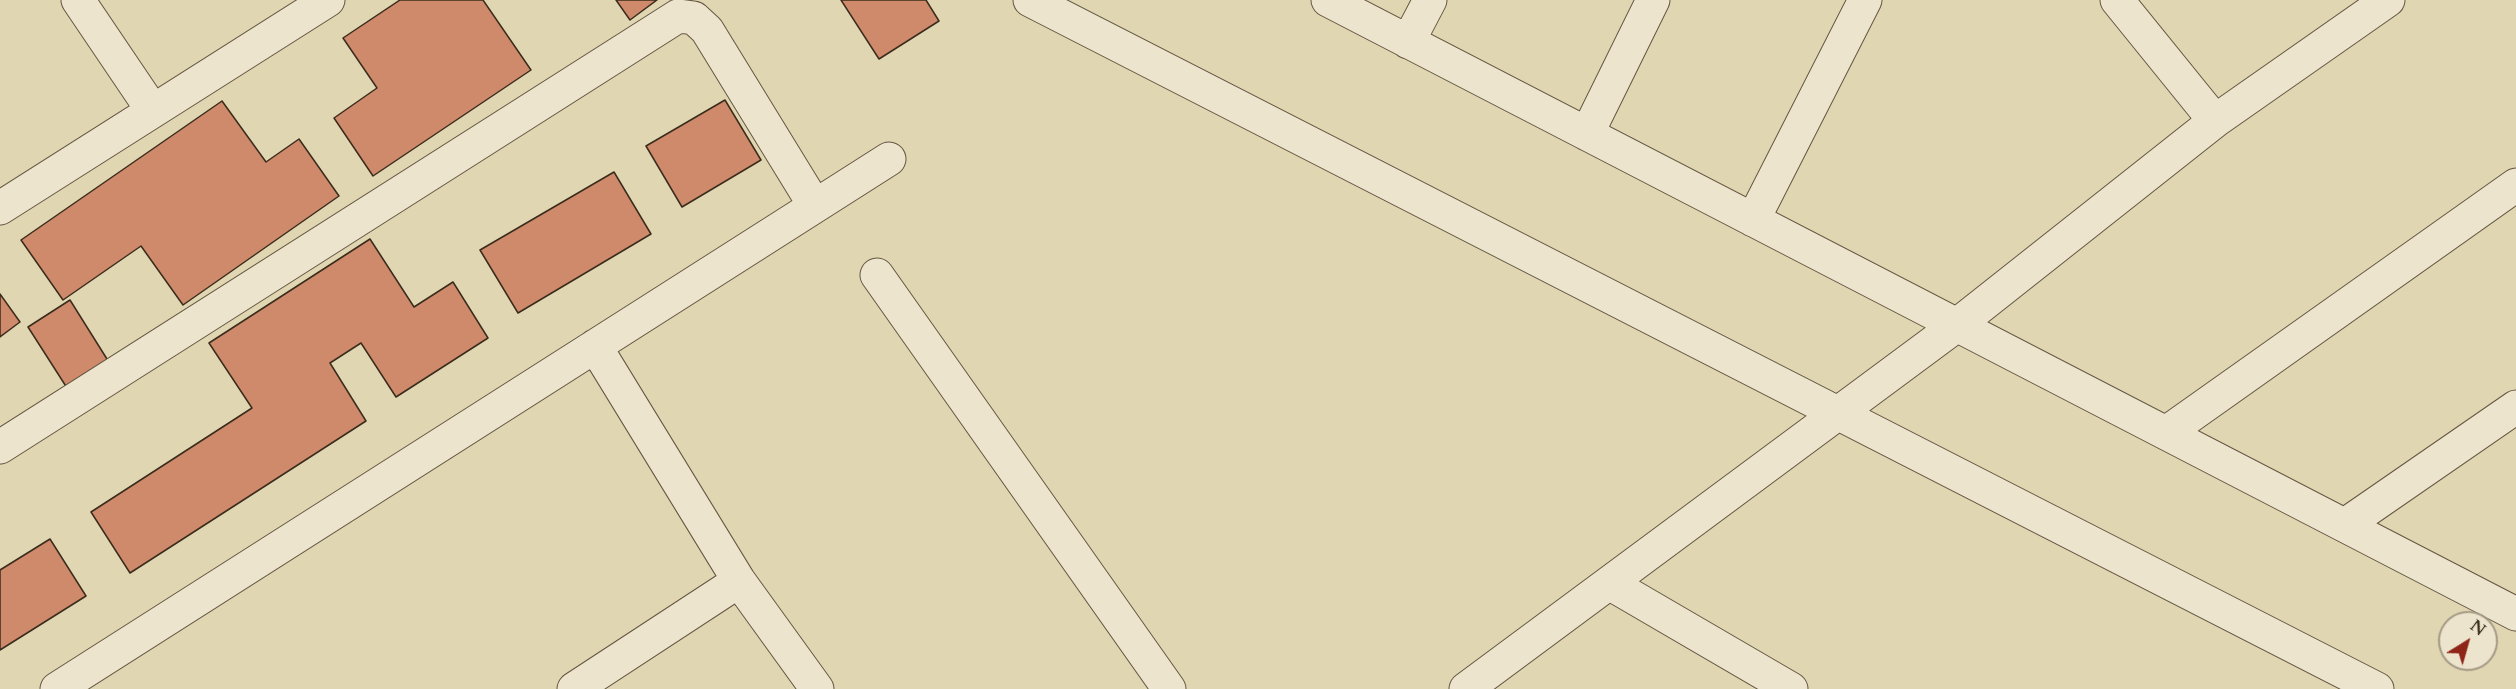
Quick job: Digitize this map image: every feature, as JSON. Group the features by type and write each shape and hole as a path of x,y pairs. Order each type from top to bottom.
{"street":[{"path":"78,0 153,111"},
{"path":"0,208 328,0"},
{"path":"1030,0 2377,689"},
{"path":"1328,0 2516,614"},
{"path":"1408,42 1430,0"},
{"path":"1587,134 1653,0"},
{"path":"1753,220 1865,0"},
{"path":"2117,0 2215,121"},
{"path":"1466,689 1957,325 2215,121 2388,0"},
{"path":"0,447 678,16 694,18 707,30 815,206"},
{"path":"57,689 890,159"},
{"path":"2166,433 2516,185"},
{"path":"877,275 1169,689"},
{"path":"595,346 739,581 817,689"},
{"path":"2345,525 2516,406"},
{"path":"574,689 739,581"},
{"path":"1609,583 1791,689"}],"building":[{"path":"400,0 483,0 531,70 373,176 334,118 377,88 343,38"},
{"path":"616,0 657,0 630,20"},
{"path":"841,0 926,0 939,21 879,59"},
{"path":"725,100 761,160 682,207 646,146"},
{"path":"222,101 266,162 299,139 339,196 183,305 141,246 63,300 21,240"},
{"path":"614,172 651,234 518,313 480,250"},
{"path":"370,239 414,307 453,282 488,338 396,397 361,343 330,363 366,421 130,573 91,512 252,408 209,343"},
{"path":"0,294 20,322 0,337"},
{"path":"70,300 117,375 76,402 28,327"},
{"path":"50,539 86,596 0,650 0,570"}]}
